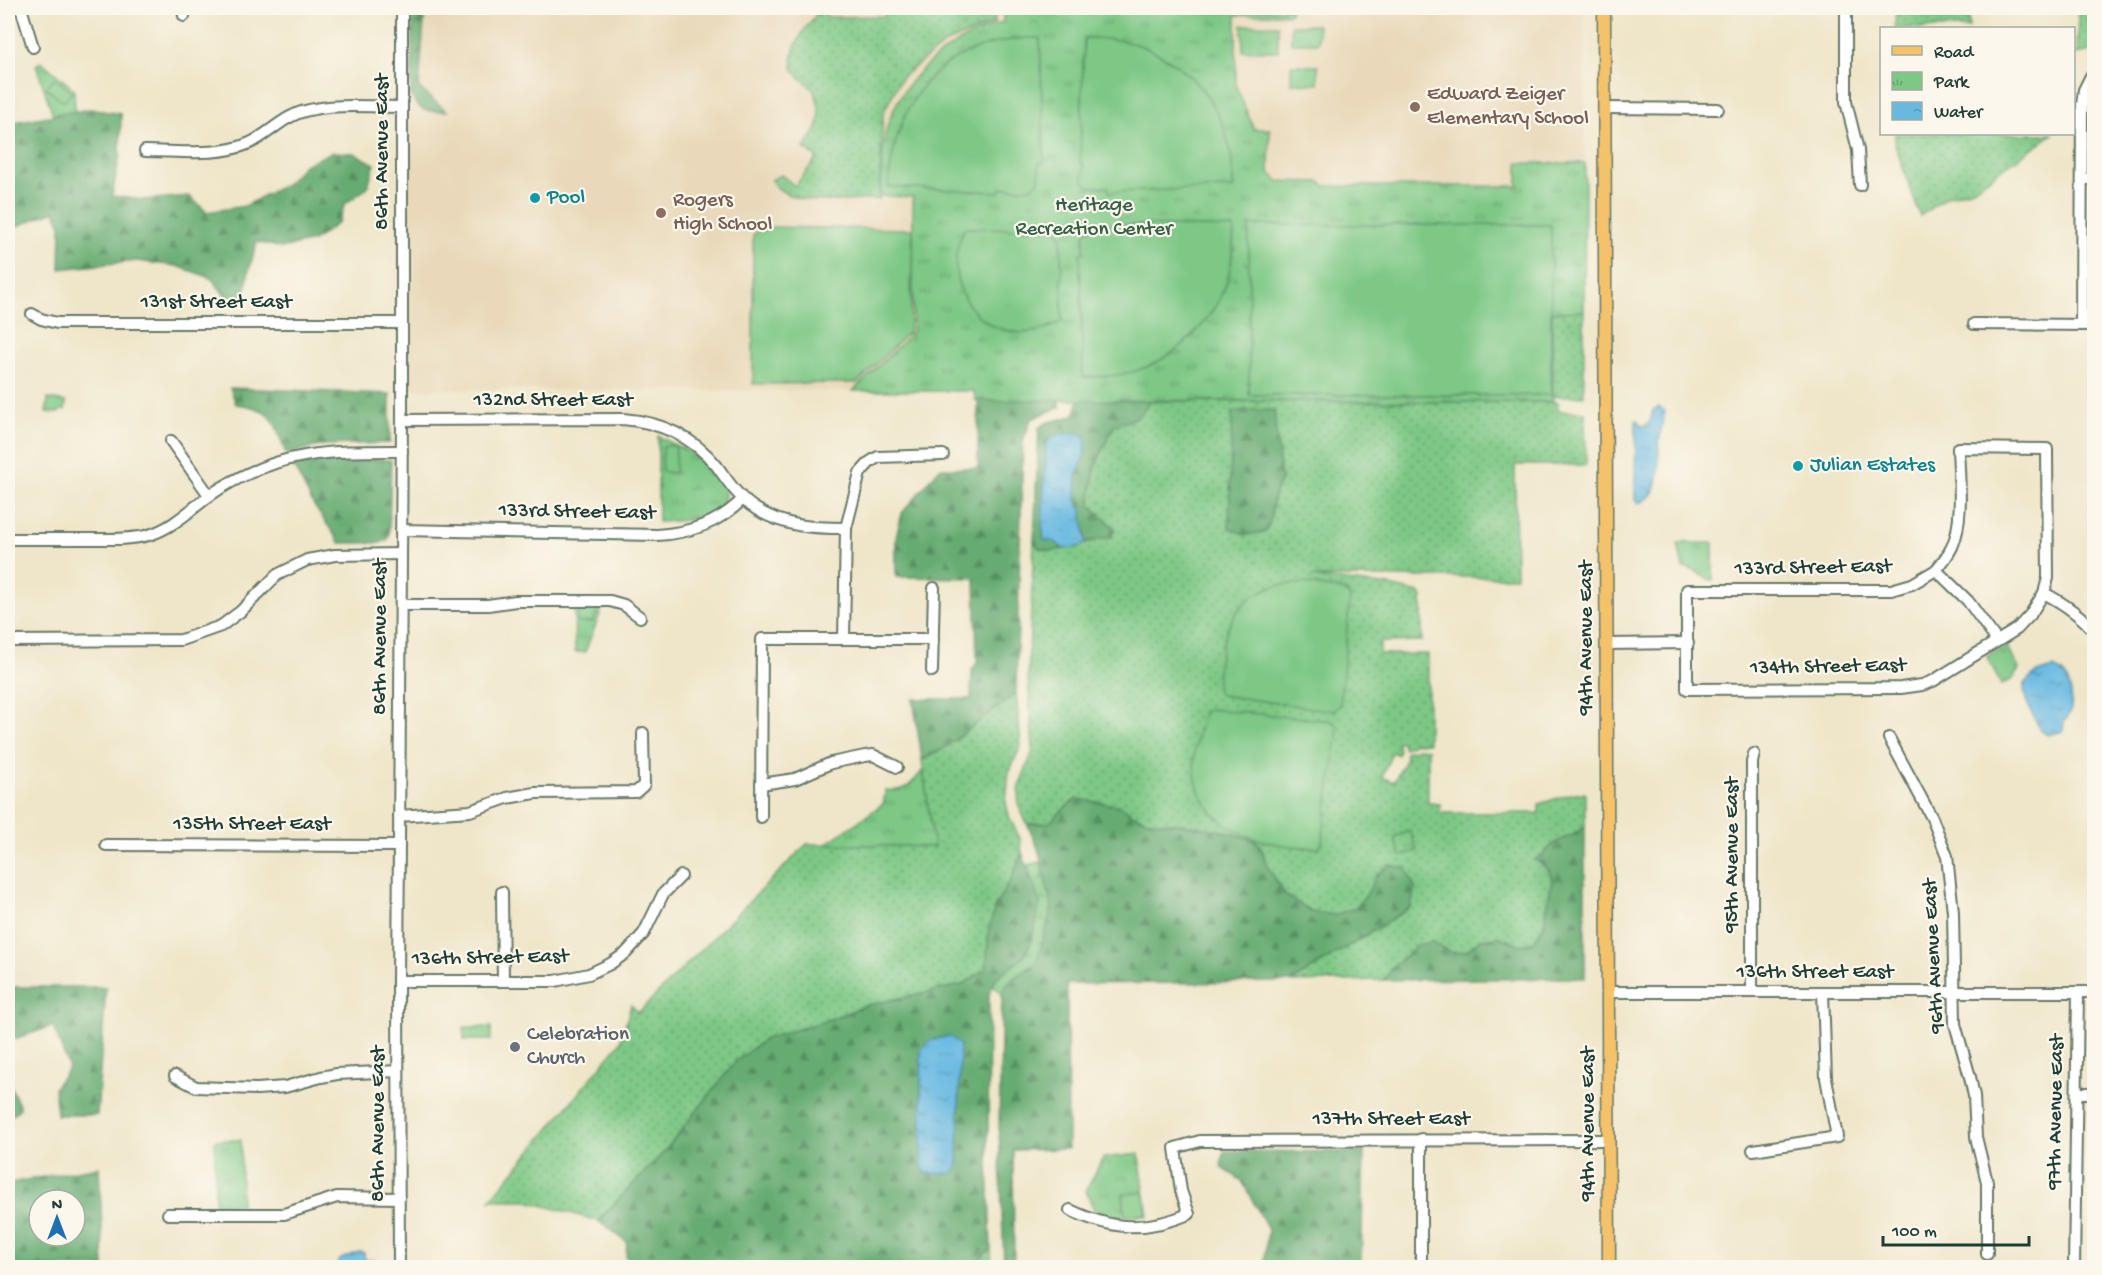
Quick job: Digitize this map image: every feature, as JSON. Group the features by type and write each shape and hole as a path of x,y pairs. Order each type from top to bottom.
{"main road":[{"name":"94th Avenue East","path":"1604,8 1609,1268"}],"street":[{"path":"21,8 33,47"},
{"name":"86th Avenue East","path":"399,1268 402,8"},
{"path":"1846,8 1846,102 1858,150 1860,185"},
{"path":"2081,325 2082,105 2084,90 2091,76"},
{"path":"145,151 229,150 253,142 287,119 306,110 325,107 402,107"},
{"path":"1604,108 1718,109"},
{"path":"2082,179 2094,179"},
{"name":"131st Street East","path":"32,314 57,323 402,323"},
{"path":"1974,324 2094,325"},
{"name":"132nd Street East","path":"402,420 623,419 654,424 676,432 692,442 705,453 743,499 768,516 808,528 846,528"},
{"path":"171,441 209,495"},
{"path":"1996,641 1968,601 1936,570 1952,547 1956,534 1959,510 1958,448 2047,449 2048,578 2044,593 2079,614 2094,631"},
{"path":"8,539 149,535 174,524 209,495 240,477 276,461 339,450 402,451"},
{"path":"844,639 846,528 860,473 878,457 943,455"},
{"name":"133rd Street East","path":"401,530 657,535 679,533 708,524 725,515 743,499"},
{"path":"8,641 181,640 221,627 241,611 276,575 307,560 335,555 401,554"},
{"name":"133rd Street East","path":"1688,643 1687,590 1891,590 1912,584 1936,570"},
{"path":"932,671 934,588"},
{"name":"134th Street East","path":"1688,643 1687,689 1912,687 1933,681 2017,629 2044,593"},
{"path":"401,605 610,601 624,604 640,617"},
{"path":"761,818 762,639 933,639"},
{"path":"1607,644 1688,643"},
{"path":"399,816 470,811 507,798 535,793 636,792 644,785 643,733"},
{"name":"96th Avenue East","path":"1889,738 1932,818 1947,856 1953,912 1955,1024 1974,1096 1976,1137 1987,1182 1987,1254"},
{"name":"95th Avenue East","path":"1752,992 1752,762 1754,754"},
{"path":"761,784 795,779 831,763 865,756 873,755 897,767"},
{"name":"135th Street East","path":"106,845 399,846"},
{"name":"136th Street East","path":"398,981 568,979 589,974 626,953 644,933 663,894 681,876"},
{"path":"502,892 503,981"},
{"name":"136th Street East","path":"1608,992 2094,992"},
{"path":"1753,1150 1837,1137 1826,1078 1823,992"},
{"name":"97th Avenue East","path":"2074,1268 2078,992"},
{"path":"175,1076 196,1087 257,1089 285,1087 337,1074 398,1071"},
{"path":"2077,1093 2094,1093"},
{"path":"1421,1139 1421,1268"},
{"name":"137th Street East","path":"1070,1210 1102,1223 1135,1227 1171,1221 1189,1214 1180,1191 1174,1148 1200,1141 1609,1140"},
{"path":"168,1214 284,1214 337,1197 399,1198"}],"shaded area":[{"name":"Rogers High School","path":"410,8 1003,8 1003,22 973,33 957,42 922,69 913,79 886,129 882,158 881,196 913,196 913,332 853,391 406,389"},
{"name":"Edward Zeiger Elementary School","path":"1290,8 1584,8 1585,163 1518,163 1518,186 1326,186 1320,182 1279,181 1269,172 1270,129 1254,129 1236,86 1236,14 1289,14"}],"green space":[{"path":"413,8 425,8 419,88 447,111 425,110 417,105 411,95"},
{"path":"821,8 826,8 827,17 885,16 886,8 995,8 995,22 946,43 902,77 883,113 879,199 820,201 805,199 791,196 771,180 781,175 795,186 817,158 804,148 819,123 817,100 809,85 794,71 792,60 796,44"},
{"name":"Heritage Recreation Center","path":"1003,8 1290,8 1290,14 1236,15 1236,86 1254,129 1270,129 1269,172 1279,181 1320,182 1326,186 1518,186 1518,163 1585,163 1584,311 1552,312 1553,402 975,400 974,391 853,391 913,332 913,197 881,196 884,144 894,108 917,75 948,48 1003,22"},
{"path":"1176,8 1284,8 1284,11 1176,11"},
{"path":"1896,8 1969,8 1969,27 1895,27"},
{"path":"2078,8 2094,8 2094,53 2089,51 2077,55"},
{"path":"1242,25 1278,25 1278,51 1243,51"},
{"path":"1291,25 1318,25 1318,43 1291,43"},
{"path":"1040,38 1044,163 1039,163 1039,181 1031,188 1001,188 1000,192 888,187 892,156 900,128 911,103 926,82 945,65 968,52 995,43"},
{"path":"1084,38 1116,40 1140,45 1167,59 1185,72 1200,88 1222,124 1229,144 1233,188 1109,192 1108,187 1090,187 1083,180 1084,164 1080,163"},
{"path":"42,62 74,89 75,111 53,115 36,65"},
{"path":"1291,65 1318,66 1318,84 1291,83"},
{"path":"54,78 72,92 64,102 46,88"},
{"path":"90,109 121,114 120,155 112,196 143,200 189,196 207,212 245,206 286,184 304,165 332,152 354,153 375,164 367,188 345,204 338,223 313,241 282,248 257,242 244,298 232,304 211,278 177,266 137,261 60,269 61,226 55,211 8,230 8,123"},
{"path":"1895,135 2052,135 1973,189 1947,196 1920,216 1895,145"},
{"path":"1108,224 1234,228 1231,265 1219,301 1201,326 1178,348 1152,365 1138,370 1110,376 1083,377 1080,253 1084,253 1084,235 1090,228 1108,228"},
{"path":"1249,225 1551,225 1551,395 1249,395"},
{"path":"761,227 913,229 910,331 857,383 753,384 753,235"},
{"path":"965,228 1053,229 1061,235 1062,322 1038,331 1019,333 996,327 981,318 970,306 957,277 958,244"},
{"path":"1584,311 1584,396 1552,396 1552,312"},
{"path":"230,388 390,394 390,443 324,445 286,454 271,418 258,409 236,404"},
{"path":"48,399 66,402 65,410 59,410 59,413 46,412"},
{"path":"978,400 1060,400 1060,407 1031,419 1023,441 1016,693 943,749 922,760 913,699 971,699 972,670 977,663 975,578 896,577 896,537 902,513 940,468 978,468"},
{"path":"1079,400 1149,401 1140,415 1114,426 1094,474 1091,506 1115,529 1111,537 1086,542 1082,510 1076,500 1077,473 1085,456 1086,436 1079,432 1055,542 1064,549 1050,551 1039,548 1034,540 1039,428 1047,423 1074,415"},
{"path":"1149,401 1558,402 1558,411 1585,412 1586,465 1515,465 1516,577 1312,577 1390,586 1419,593 1422,597 1422,641 1380,642 1380,654 1428,654 1428,743 1416,743 1404,748 1401,741 1397,742 1398,755 1392,752 1382,777 1394,782 1406,758 1405,752 1418,748 1428,749 1428,803 1440,804 1440,813 1539,813 1539,804 1573,793 1585,793 1585,826 1577,833 1554,844 1535,860 1549,870 1552,880 1544,925 1534,942 1521,945 1499,937 1481,939 1466,951 1452,953 1433,942 1394,966 1384,980 1291,982 1411,907 1377,875 1366,896 1355,908 1335,915 1311,912 1285,895 1266,864 1262,849 1256,841 1231,833 1183,824 1154,822 1135,816 1121,806 1078,799 1069,804 1049,823 1027,824 1018,804 1020,784 1033,751 1028,676 1034,540 1039,548 1057,550 1111,536 1115,529 1091,506 1094,474 1114,426 1135,418","holes":["1273,410 1281,480 1274,494 1270,522"]},
{"path":"1274,410 1281,480 1274,494 1270,522 1265,532 1246,535 1229,528 1232,412"},
{"path":"658,436 699,459 717,475 723,485 725,495 725,500 719,509 696,519 658,522"},
{"path":"663,446 676,446 675,473 662,472"},
{"path":"367,459 391,460 389,536 387,540 380,543 340,543 313,504 294,467 303,463"},
{"path":"1678,543 1713,543 1713,580 1688,568 1683,568"},
{"path":"1304,583 1345,591 1350,597 1340,705 1333,711 1221,695 1217,692 1223,641 1237,611 1263,590 1281,585"},
{"path":"574,604 604,604 585,652 575,652"},
{"path":"578,607 599,607 593,622 578,623"},
{"path":"2007,646 2019,669 2013,679 2001,685 1987,656"},
{"path":"1016,693 1021,746 1009,772 1006,803 1010,819 1020,838 1022,853 1010,882 995,906 986,969 962,985 867,1005 825,1021 664,1152 598,1221 524,1200 490,1200 620,1043 631,1005 638,1013 807,844 933,846 922,760 943,749"},
{"path":"1209,709 1332,721 1338,728 1322,843 1319,848 1277,844 1256,839 1220,820 1207,806 1198,787 1194,759 1203,714"},
{"path":"923,770 934,847 826,844 883,804 886,790 903,789"},
{"path":"1077,799 1121,806 1135,816 1154,822 1183,824 1231,833 1256,841 1262,849 1266,864 1285,895 1311,912 1335,915 1355,908 1366,896 1377,875 1389,865 1406,868 1415,888 1411,907 1291,982 1067,984 1068,1149 1013,1150 1014,1259 1004,1267 999,1128 1002,993 1009,981 1036,963 1052,907 1038,848 1027,824 1049,823"},
{"path":"1585,826 1585,978 1384,980 1394,966 1417,945 1433,942 1452,953 1467,951 1481,939 1499,937 1521,945 1534,942 1544,925 1552,880 1549,870 1535,859 1558,841 1577,833"},
{"path":"1410,831 1417,851 1401,856 1394,837"},
{"path":"1022,853 1041,903 1030,945 1023,958 996,978 989,994 988,1158 991,1249 971,1267 638,1267 626,1257 627,1242 598,1221 664,1152 736,1061 765,1039 825,1021 867,1005 962,985 986,969 989,929 995,906 1010,882","holes":["921,1049 927,1174 922,1166"]},
{"path":"1041,862 1052,907 1036,963 1009,981 1002,993 993,985 996,978 1023,958 1036,925 1040,903 1027,865"},
{"path":"8,987 106,987 97,1115 57,1115 54,1088 69,1068 53,1026 8,1041"},
{"path":"464,1027 491,1027 491,1040 464,1040"},
{"path":"8,1079 20,1108 8,1119"},
{"path":"215,1140 241,1140 241,1204 215,1204"},
{"path":"1224,1151 1364,1152 1361,1267 1261,1267 1264,1264 1268,1229 1242,1181 1221,1167"},
{"path":"1139,1154 1148,1216 1112,1216 1094,1210 1086,1191 1103,1158"},
{"path":"99,1167 104,1267 8,1267 8,1179 10,1183"},
{"path":"1144,1192 1147,1214 1125,1216 1123,1194"},
{"path":"991,1249 992,1267 971,1267"}],"water":[{"path":"1659,407 1665,411 1659,440 1658,478 1653,493 1639,503 1635,500 1636,421 1642,426 1647,424 1653,410"},
{"path":"1079,432 1086,436 1085,456 1077,473 1076,500 1082,510 1086,542 1082,546 1064,549 1055,542 1044,540 1042,523 1046,443 1056,435"},
{"path":"2053,668 2062,672 2066,678 2072,702 2070,713 2064,721 2063,731 2048,735 2038,725 2024,691 2025,685 2033,675"},
{"path":"950,1036 960,1045 958,1166 953,1173 926,1174 922,1167 921,1049 931,1040"},
{"path":"359,1252 364,1253 365,1260 376,1260 378,1267 337,1267 341,1259"}],"place":[{"name":"Edward Zeiger Elementary School","path":"1415,107"},
{"name":"Pool","path":"535,198"},
{"name":"Rogers High School","path":"661,213"},
{"name":"Julian Estates","path":"1798,466"},
{"name":"Celebration Church","path":"515,1047"}]}
